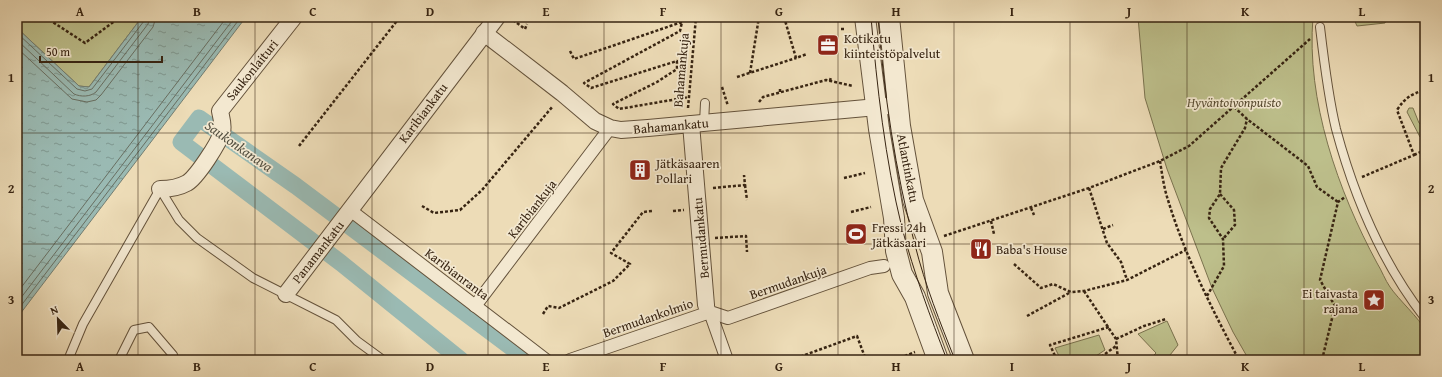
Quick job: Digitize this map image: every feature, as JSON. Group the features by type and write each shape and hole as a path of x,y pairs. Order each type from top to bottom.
{"street":[{"name":"Saukonlaituri","path":"160,189 172,189 188,182 197,172 216,145 222,132 220,111 294,17"},
{"name":"Atlantinkatu","path":"865,17 888,106 900,126 913,200 932,252 938,293 964,360"},
{"name":"Atlantinkatu","path":"889,17 888,106 896,251 902,274 915,298 938,360"},
{"name":"Karibiankatu","path":"349,212 484,33 505,18"},
{"name":"Bahamankatu","path":"484,33 562,93 595,121 610,128 621,130 888,106"},
{"name":"Bermudankatu","path":"694,124 701,238 708,308"},
{"name":"Karibiankuja","path":"475,306 610,128"},
{"name":"Panamankatu","path":"286,294 349,212"},
{"name":"Karibianranta","path":"349,212 546,360"},
{"name":"Bermudankuja","path":"708,308 728,318 870,268 884,266"},
{"name":"Bermudankolmio","path":"570,360 708,308 726,360"}],"lane":[{"path":"1320,27 1336,129 1355,190 1376,239 1403,288 1425,318"},
{"path":"694,124 705,103"},
{"path":"68,360 83,324 160,189 179,220 197,238 253,278 336,320 357,341 383,360"},
{"path":"119,360 134,330 149,327 173,355 175,360"}],"path":[{"path":"45,17 85,43 120,17"},
{"path":"300,146 400,17"},
{"name":"Bahamankuja","path":"694,124 689,97 696,17"},
{"path":"750,73 759,17"},
{"path":"784,17 796,58"},
{"path":"1420,17 1425,21"},
{"path":"505,18 525,29 527,24"},
{"path":"570,51 574,59 590,55 682,22 680,30 659,44 584,83 591,88 677,61 677,69 657,82 613,104 619,109 689,97"},
{"path":"941,237 1089,188 1160,161 1189,146 1303,46 1320,27"},
{"path":"841,29 846,29"},
{"path":"736,77 807,54"},
{"path":"830,81 831,77"},
{"path":"758,104 763,97 826,80 853,86"},
{"path":"722,87 728,107"},
{"path":"1414,155 1397,110 1404,99 1414,93 1425,90"},
{"path":"422,206 434,213 460,210 482,190 562,93"},
{"path":"1234,107 1247,119 1308,166 1317,187 1338,202"},
{"path":"1206,296 1224,266 1223,239 1208,218 1210,209 1220,194 1221,168 1245,128 1247,119"},
{"path":"1352,181 1425,150"},
{"path":"1160,161 1168,200 1186,250 1206,296 1239,360"},
{"path":"844,178 865,173"},
{"path":"744,175 747,200"},
{"path":"731,186 745,185"},
{"path":"1089,188 1107,243 1121,262 1127,280"},
{"path":"1322,360 1336,306 1320,280 1338,202 1355,190"},
{"path":"1220,194 1234,210 1235,225 1223,239"},
{"path":"851,212 871,208"},
{"path":"1031,208 1034,215"},
{"path":"542,314 548,306 559,308 613,281 630,264 611,253 643,212 652,211"},
{"path":"991,221 994,234"},
{"path":"1103,229 1113,225"},
{"path":"701,238 746,236 747,252"},
{"path":"1027,316 1071,292 1084,291 1127,280 1186,250"},
{"path":"1014,264 1041,288 1052,284 1071,292"},
{"path":"1084,291 1116,339 1118,360"},
{"path":"1116,339 1144,326 1166,319"},
{"path":"1057,360 1050,345 1109,327"},
{"path":"791,360 858,336 866,360"},
{"path":"1096,360 1117,346"},
{"path":"900,358 914,352"}],"green space":[{"path":"17,17 142,17 89,87 79,86 17,28"},
{"name":"Hyväntoivonpuisto","path":"1138,17 1313,17 1312,48 1320,112 1338,175 1363,235 1387,281 1394,292 1419,320 1425,330 1425,360 1249,360 1233,332 1212,288 1167,169 1145,98"},
{"path":"1353,17 1387,17 1385,23 1357,26"},
{"path":"1409,108 1413,108 1419,123 1425,127 1425,139 1420,137 1407,112"},
{"path":"1167,321 1178,345 1166,360 1149,360 1156,353 1138,334"},
{"path":"1099,335 1105,350 1090,360 1061,360 1055,348"}],"water":[{"path":"142,17 246,17 17,318 17,28 79,86 89,87"}],"waterway":[{"name":"Saukonkanava","path":"461,360 341,263 181,142 199,118 296,186 528,360"}],"tram line":[{"path":"871,17 882,123 896,202 917,278 947,360"},
{"path":"878,17 891,132 908,217 928,289 955,360"}],"place":[{"name":"Kotikatu kiinteistöpalvelut","path":"828,45"},
{"name":"Jätkäsaaren Pollari","path":"640,170"},
{"name":"Fressi 24h Jätkäsaari","path":"856,234"},
{"name":"Baba's House","path":"981,249"},
{"name":"Ei taivasta rajana","path":"1374,300"}]}
